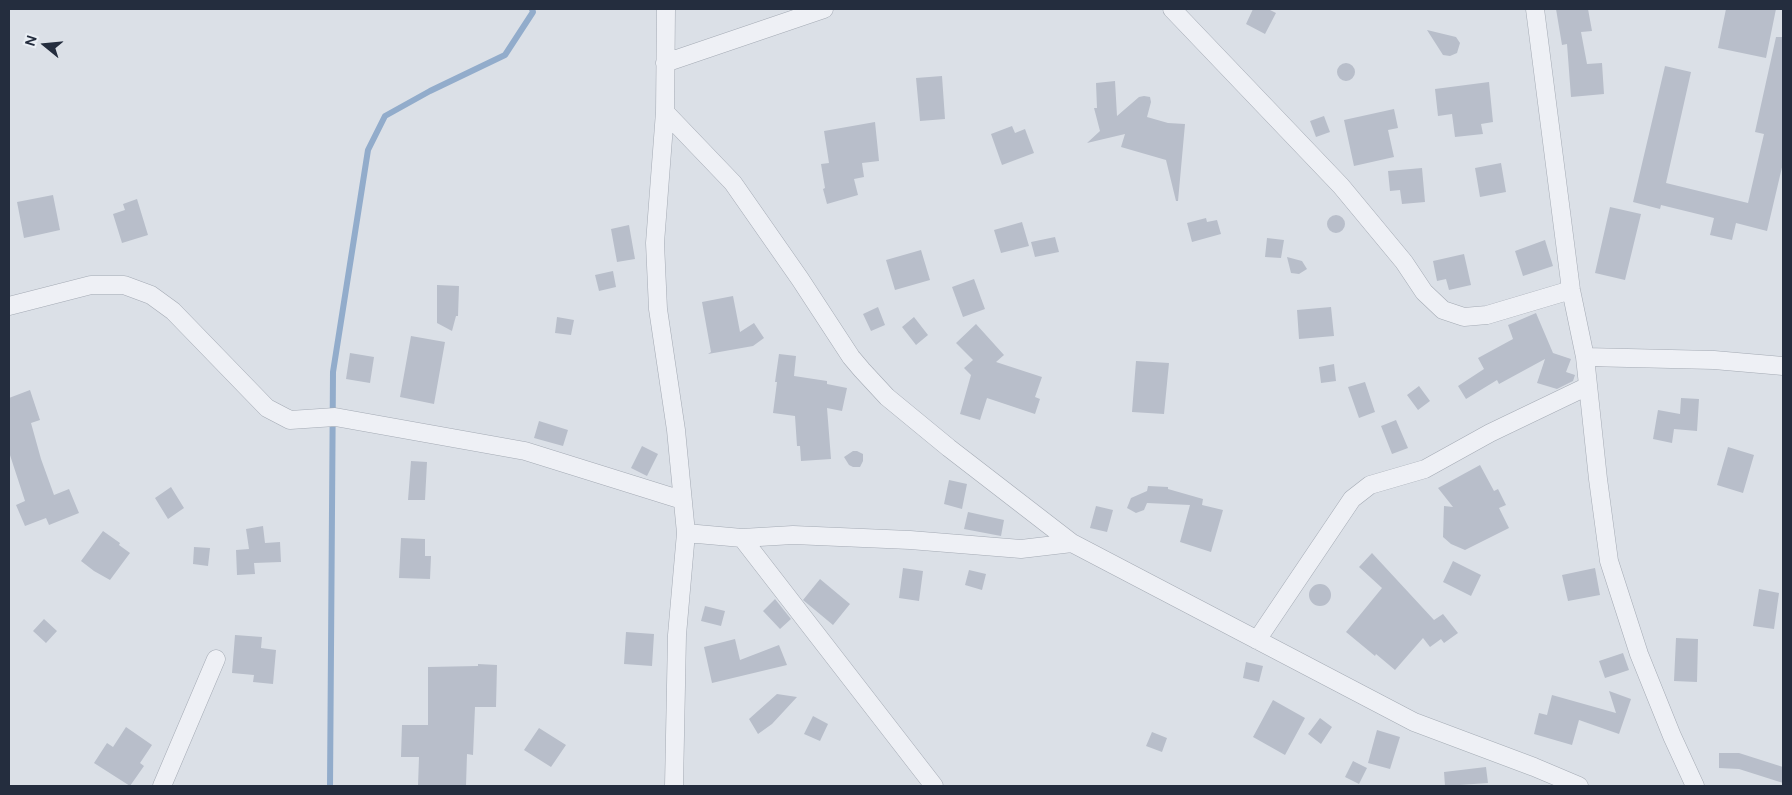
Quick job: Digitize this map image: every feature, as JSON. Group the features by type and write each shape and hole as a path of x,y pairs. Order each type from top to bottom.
{"street":[{"path":"666,9 665,112 655,243 658,309 676,430 686,533 677,635 674,786"},
{"path":"665,63 824,9"},
{"path":"1172,9 1341,186 1404,262 1424,292 1444,310 1464,317 1487,314 1572,290"},
{"path":"1535,9 1572,290 1585,357 1598,479 1610,561 1639,654 1672,736 1695,786"},
{"path":"665,112 733,184 800,279 851,357 887,397 949,448 1072,543 1414,722 1579,786"},
{"path":"9,306 91,285 124,286 151,295 173,311 267,408 290,420 335,417 525,451 682,500"},
{"path":"1585,357 1714,360 1783,366"},
{"path":"1257,640 1344,509 1352,499 1370,485 1425,469 1490,433 1588,386"},
{"path":"686,533 742,538 793,535 910,540 1021,549 1072,543"},
{"path":"742,538 934,786"},
{"path":"162,786 216,659"}],"building":[{"path":"1253,9 1268,9 1276,13 1265,34 1246,24"},
{"path":"1556,9 1588,9 1592,31 1581,32 1587,64 1602,63 1604,94 1571,97 1567,44 1562,45"},
{"path":"1726,9 1776,9 1766,58 1718,48"},
{"path":"1427,30 1456,37 1460,43 1457,53 1450,56 1443,55"},
{"path":"1776,37 1783,37 1783,163 1767,231 1736,223 1732,240 1710,235 1714,218 1661,205 1660,209 1633,202 1665,66 1691,72 1666,183 1748,203 1764,134 1755,132"},
{"path":"1346,63 1352,66 1355,72 1352,78 1346,81 1340,78 1337,72 1340,66"},
{"path":"942,76 945,119 920,121 916,78"},
{"path":"1115,81 1117,116 1139,97 1144,96 1150,97 1151,102 1147,117 1168,123 1185,124 1178,201 1176,201 1166,160 1121,147 1125,134 1087,143 1100,131 1094,108 1097,108 1096,83"},
{"path":"1489,82 1493,122 1481,124 1483,134 1455,137 1452,114 1438,116 1435,89"},
{"path":"1394,109 1398,128 1388,130 1394,157 1354,166 1344,120"},
{"path":"1324,116 1330,132 1316,137 1310,121"},
{"path":"875,122 879,161 862,163 864,177 854,179 858,195 827,204 823,189 825,188 821,164 829,163 824,131"},
{"path":"1012,126 1015,133 1025,129 1034,153 1002,165 991,134"},
{"path":"1501,163 1506,192 1480,197 1475,168"},
{"path":"1422,168 1425,202 1402,204 1400,190 1390,191 1388,171"},
{"path":"53,195 60,230 24,238 17,202"},
{"path":"137,199 148,235 122,243 113,214 125,210 123,204"},
{"path":"1610,207 1641,214 1625,280 1595,273"},
{"path":"1336,215 1342,218 1345,224 1342,230 1336,233 1330,230 1327,224 1330,218"},
{"path":"1206,218 1207,222 1217,220 1221,234 1192,242 1187,223"},
{"path":"1022,222 1029,246 1001,253 994,230"},
{"path":"629,225 635,259 617,262 611,229"},
{"path":"1055,237 1059,252 1035,257 1031,242"},
{"path":"1267,238 1284,240 1281,258 1265,257"},
{"path":"1545,240 1553,266 1523,276 1515,251"},
{"path":"921,250 930,280 895,290 886,260"},
{"path":"1464,254 1471,285 1449,290 1446,279 1437,281 1433,261"},
{"path":"1287,257 1302,261 1307,269 1299,274 1291,273"},
{"path":"613,271 616,287 599,291 595,275"},
{"path":"974,279 985,309 963,317 952,287"},
{"path":"437,285 459,286 458,316 456,316 452,331 437,323"},
{"path":"733,296 740,332 754,323 764,338 753,346 708,354 711,352 702,302"},
{"path":"878,307 885,325 871,331 863,314"},
{"path":"1331,307 1334,336 1299,339 1297,310"},
{"path":"1536,313 1553,353 1571,359 1566,372 1575,375 1573,381 1557,389 1537,383 1545,359 1499,384 1497,380 1466,399 1458,386 1484,369 1478,358 1513,339 1508,325"},
{"path":"557,317 574,320 571,335 555,333"},
{"path":"914,317 928,335 916,345 902,327"},
{"path":"976,324 1004,355 996,362 1042,377 1035,397 1040,399 1035,414 987,398 980,420 960,414 971,375 964,368 973,360 956,343"},
{"path":"411,336 445,342 434,404 400,397"},
{"path":"350,353 374,357 370,383 346,379"},
{"path":"779,354 796,356 794,376 827,381 827,384 847,388 842,411 827,408 831,459 801,461 800,446 797,446 795,416 773,413"},
{"path":"1136,361 1169,363 1164,414 1132,412"},
{"path":"1334,364 1336,381 1321,383 1319,367"},
{"path":"1365,382 1375,412 1359,418 1348,387"},
{"path":"1419,386 1430,401 1418,410 1407,395"},
{"path":"30,390 40,420 31,423 54,495 69,489 79,513 49,525 46,518 25,526 16,505 25,501 9,452 9,398"},
{"path":"1681,398 1699,399 1697,431 1674,429 1672,443 1653,439 1658,410 1680,414"},
{"path":"1396,420 1408,448 1392,454 1381,426"},
{"path":"539,421 568,430 563,446 534,438"},
{"path":"642,446 658,454 647,476 631,468"},
{"path":"1728,447 1754,455 1743,493 1717,485"},
{"path":"853,451 863,454 863,461 860,467 849,465 844,457"},
{"path":"411,461 427,462 425,500 408,500"},
{"path":"1480,465 1494,491 1498,489 1506,505 1499,508 1509,528 1465,550 1451,544 1443,537 1444,506 1453,507 1438,488"},
{"path":"949,480 967,484 962,509 944,504"},
{"path":"1148,486 1168,487 1168,489 1203,499 1202,505 1223,510 1211,552 1180,542 1190,505 1147,503 1144,510 1136,513 1127,508 1131,498 1147,491"},
{"path":"171,487 184,508 168,519 155,498"},
{"path":"1096,506 1113,510 1107,532 1090,528"},
{"path":"968,512 1004,520 1001,536 964,529"},
{"path":"263,526 265,543 280,542 281,562 254,563 255,574 237,575 236,550 249,549 246,529"},
{"path":"103,531 130,553 110,580 81,561"},
{"path":"401,538 425,539 425,556 431,556 430,579 399,578"},
{"path":"194,547 210,548 208,566 193,564"},
{"path":"1372,553 1434,620 1443,614 1458,633 1444,643 1441,639 1430,647 1423,638 1395,670 1346,632 1382,588 1359,567"},
{"path":"1453,561 1481,575 1471,596 1443,582"},
{"path":"903,568 923,571 919,601 899,598"},
{"path":"1595,568 1600,595 1568,601 1562,575"},
{"path":"969,570 986,574 982,590 965,585"},
{"path":"820,579 850,604 833,625 803,600"},
{"path":"1320,584 1330,591 1331,595 1324,605 1320,606 1310,599 1309,595 1316,585"},
{"path":"1759,589 1779,593 1774,629 1753,626"},
{"path":"775,599 791,619 780,629 763,611"},
{"path":"705,606 725,611 721,626 701,621"},
{"path":"44,619 57,631 46,643 33,631"},
{"path":"626,632 654,634 652,666 624,664"},
{"path":"235,635 262,637 261,648 276,650 273,684 253,682 254,675 232,673"},
{"path":"1676,638 1698,639 1697,682 1674,681"},
{"path":"735,639 740,660 779,645 787,665 712,683 704,647"},
{"path":"1623,653 1629,670 1605,678 1599,661"},
{"path":"1246,662 1263,666 1259,682 1243,678"},
{"path":"478,664 497,665 496,707 475,707 473,755 467,754 466,786 418,786 419,757 401,757 402,725 428,725 428,667 478,666"},
{"path":"1609,691 1631,699 1619,734 1579,720 1572,745 1534,734 1539,713 1547,715 1552,695 1616,713"},
{"path":"777,694 797,697 772,724 758,734 749,719"},
{"path":"1273,700 1305,718 1285,755 1253,737"},
{"path":"813,716 828,724 820,741 804,734"},
{"path":"1320,718 1332,727 1321,744 1308,734"},
{"path":"126,727 152,745 140,763 144,766 130,786 94,763 107,743 113,747"},
{"path":"539,728 566,745 551,767 524,750"},
{"path":"1377,730 1400,737 1390,769 1368,763"},
{"path":"1152,732 1167,738 1162,752 1146,746"},
{"path":"1719,753 1739,753 1783,767 1783,783 1739,769 1719,768"},
{"path":"1353,761 1367,768 1359,784 1345,777"},
{"path":"1486,767 1488,783 1445,786 1444,772"}],"waterway":[{"path":"330,786 333,372 368,150 385,116 430,91 505,55 533,12 532,9"}]}
